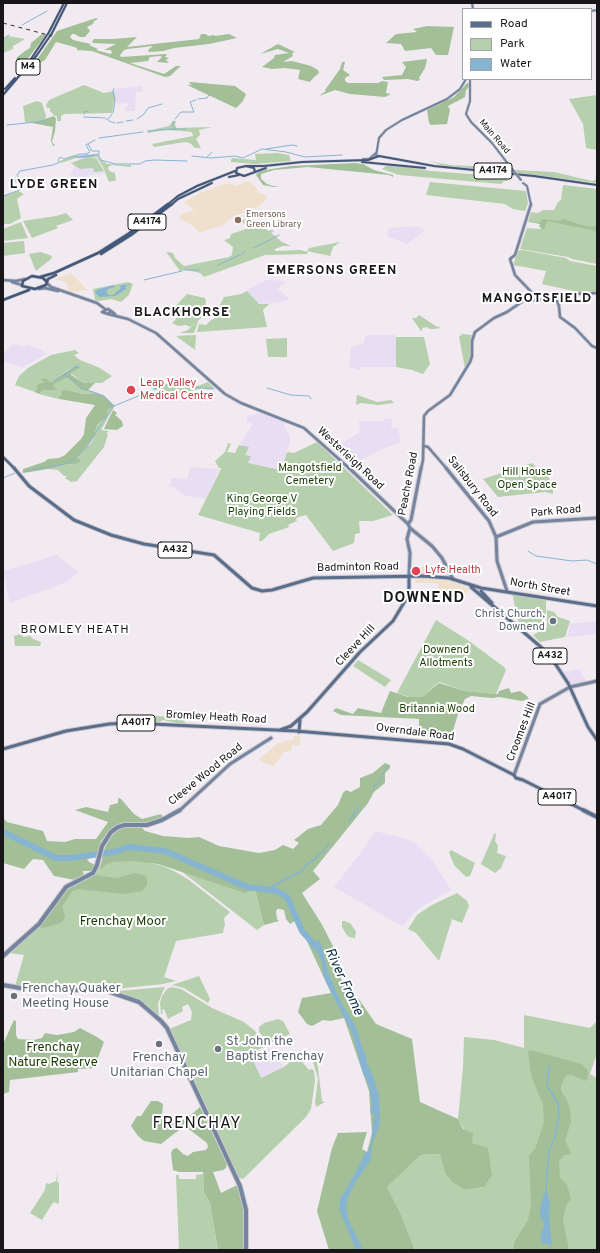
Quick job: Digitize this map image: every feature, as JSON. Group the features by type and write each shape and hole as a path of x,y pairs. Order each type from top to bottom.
{"highway":[{"name":"M4","path":"3,92 49,35 64,3"},
{"name":"M4","path":"3,95 37,55 67,3"},
{"name":"A4174","path":"382,156 434,166 534,176 597,186"},
{"path":"382,156 384,158 382,161 377,161 374,157 382,156"},
{"name":"A4174","path":"3,299 19,290 26,279 32,276 40,277 54,273 98,253 128,234 178,196 212,180 230,174 239,167 374,157"},
{"name":"A4174","path":"3,299 44,286 51,277 117,245 167,206 190,192 218,180 240,175 248,176 262,169 276,166 377,161"},
{"name":"A4174","path":"382,161 390,161 412,166 504,174 597,186"},
{"path":"319,163 377,162 412,166"},
{"path":"246,166 253,168 255,172"},
{"path":"234,171 240,175"},
{"path":"40,277 47,282"},
{"path":"22,286 27,289 38,289"}],"main road":[{"name":"Badminton Road","path":"3,457 16,468 32,489 74,520 111,534 144,544 214,555 252,588 257,590 266,591 313,578 409,576 451,579 478,589"},
{"name":"Cleeve Hill","path":"278,730 289,727 298,720 325,694 360,652 395,618 405,601 408,591 409,576"},
{"name":"North Street","path":"478,589 507,591 597,606"},
{"name":"A432","path":"478,589 542,648 561,671 588,727 597,740"},
{"path":"298,720 298,732"},
{"name":"Bromley Heath Road","path":"3,749 66,731 109,724 131,723 287,731"},
{"name":"Overndale Road","path":"287,731 449,744 463,749 514,775 516,778 597,817"}],"street":[{"path":"334,161 369,159 376,154 380,136 389,128 402,120 447,100 460,89 465,80"},
{"name":"Main Road","path":"470,80 470,101 466,112 472,122 492,143 521,180 527,189 531,200 515,255 510,259 515,275 538,300"},
{"path":"377,148 382,156"},
{"path":"374,157 378,151"},
{"path":"3,281 26,279"},
{"path":"3,281 22,286"},
{"path":"47,282 51,287 90,301 98,305 105,309 102,312 98,305"},
{"path":"38,289 45,288 68,293"},
{"path":"538,300 556,298 569,294 597,293"},
{"path":"556,298 560,306 560,318 575,328 592,346 597,348"},
{"name":"Peache Road","path":"408,524 411,520 423,460 424,416 428,411 450,395 470,362 472,356 472,341 475,332 520,302 538,300"},
{"name":"Westerleigh Road","path":"105,309 110,309 120,316 156,333 225,394 241,403 304,428 334,454 408,524 410,528 426,540 437,551 451,573 451,579"},
{"path":"108,314 111,311"},
{"name":"Westerleigh Road","path":"102,312 120,316"},
{"name":"Salisbury Road","path":"424,446 428,447 489,520 496,537 497,559 507,591"},
{"name":"Park Road","path":"496,537 533,522 597,518"},
{"path":"409,576 410,553 407,539 410,528"},
{"name":"Croomes Hill","path":"514,775 540,704 570,687 597,681"},
{"name":"Cleeve Wood Road","path":"3,956 39,924 66,888 93,873 99,859 102,846 108,835 118,827 126,825 147,825 162,820 179,811 230,764 271,738"},
{"path":"3,985 20,988 107,991 131,998 153,1013 167,1028 240,1186 246,1210 246,1250"}],"shaded area":[{"path":"142,86 142,91 136,92 135,111 125,111 125,107 127,107 129,103 117,104 114,91 116,89"},
{"path":"76,158 97,158 105,173 89,175 89,179 76,180 76,177 70,175 75,167 71,163 79,160"},
{"path":"248,181 256,187 258,193 266,195 267,197 266,200 259,206 231,218 223,225 201,232 179,218 182,214 194,210 184,202 202,192 224,184 230,183 236,186"},
{"path":"417,226 426,230 407,244 387,236 389,228"},
{"path":"70,273 87,290 71,292 68,290 68,285 65,282 56,279"},
{"path":"267,280 286,281 278,289 290,300 260,305 247,291 248,289"},
{"path":"366,335 396,335 396,367 361,367 360,370 349,367 351,347 363,344"},
{"path":"13,344 24,347 27,345 41,349 46,354 23,367 3,362 3,354"},
{"path":"262,413 287,422 284,425 290,437 290,442 280,469 248,463 251,456 245,455 243,445 240,444 253,424 247,422 247,416"},
{"path":"383,419 392,419 391,427 398,428 401,442 380,450 357,462 351,463 346,461 332,449 360,432 359,421 383,421"},
{"path":"191,467 219,469 206,499 184,495 173,487 168,487 171,478 187,479"},
{"path":"57,555 78,572 67,582 10,603 3,571"},
{"path":"412,567 444,567 449,576 412,574"},
{"path":"416,578 448,580 470,589 458,602 457,594 438,591 438,583 415,583"},
{"path":"597,621 597,634 567,637 570,624"},
{"path":"579,669 586,681 571,685 564,672"},
{"path":"300,735 300,745 292,745 291,751 284,752 274,766 263,763 259,759 278,743 294,739 295,736"},
{"path":"375,831 407,839 416,844 433,861 451,890 419,908 402,926 334,887 359,855"},
{"path":"269,1048 284,1067 261,1078 250,1056"}],"green space":[{"path":"96,18 98,19 87,27 90,31 85,37 72,34 70,37 73,40 91,44 89,45 98,49 96,50 110,54 112,53 111,50 104,50 116,44 93,43 92,42 94,39 137,37 127,47 199,39 201,34 215,36 229,34 237,38 163,51 149,52 148,50 153,46 128,49 124,50 120,55 121,57 166,54 167,55 165,57 169,58 166,60 169,63 157,62 162,57 160,56 150,57 148,61 130,63 164,74 176,66 181,66 170,76 165,77 92,51 77,50 77,48 56,42 45,60 33,65 57,31"},
{"path":"427,26 454,27 448,55 436,55 431,48 405,51 401,44 386,43 396,34 417,32 413,29"},
{"path":"42,34 46,35 23,65 19,64 20,61 16,58 30,48 31,43"},
{"path":"8,36 25,39 13,46 13,49 3,53 3,40"},
{"path":"278,44 295,52 292,53 293,56 283,62 292,61 311,66 318,70 319,73 310,82 298,79 300,70 285,68 272,69 262,67 274,58 275,55 289,53 278,49 260,54"},
{"path":"426,59 425,68 419,78 420,80 384,80 382,77 402,75 406,67 402,62"},
{"path":"342,62 345,62 343,70 350,75 345,78 345,81 348,83 388,82 386,93 391,94 385,97 350,94 335,90 319,96 326,91 325,90 340,69"},
{"path":"189,83 235,86 246,94 243,101 236,108 187,85 192,85"},
{"path":"467,83 469,83 470,86 466,90 465,97 448,106 450,110 447,124 431,125 429,123 427,110 454,97"},
{"path":"84,85 104,93 114,91 116,101 114,101 112,113 64,114 61,116 61,121 57,121 57,116 50,111 50,108 47,108 46,105 49,100"},
{"path":"597,95 597,150 586,148 583,124 569,99"},
{"path":"37,101 42,103 46,116 45,119 32,123 25,122 23,106"},
{"path":"54,116 56,119 52,142 55,145 53,146 51,141 53,127 32,123"},
{"path":"173,121 176,121 176,128 212,127 199,130 200,135 196,139 201,148 195,148 190,143 185,142 154,147 152,144 193,136 192,132 164,130 148,133 147,131 169,126"},
{"path":"277,153 289,155 291,161 255,164 231,162 232,158 256,160 255,154"},
{"path":"97,154 100,159 107,164 131,165 131,167 112,165 108,167 109,171 115,173 116,180 109,182 103,167 97,157 88,158 96,158 104,171 94,172 93,168 80,169 71,163 85,158 76,158 61,163 60,161 73,156"},
{"path":"428,161 451,165 509,168 513,173 446,166"},
{"path":"355,163 363,164 374,170 393,175 393,177 389,175 308,167 274,170 261,174 261,179 267,184 279,186 274,187 263,185 256,175 259,171 291,166"},
{"path":"393,165 431,171 506,177 508,181 504,181 501,184 399,175 382,169 386,166"},
{"path":"515,170 554,172 592,181 596,180 595,177 597,178 597,183 517,173"},
{"path":"430,182 526,191 528,203 525,211 513,209 505,204 426,195"},
{"path":"563,185 597,189 597,264 568,257 520,249 527,228 541,229 543,224 528,222 531,212 538,213 543,210 554,210 558,202 561,200"},
{"path":"18,191 24,194 17,199 21,218 10,224 3,224 3,196"},
{"path":"66,213 73,220 56,226 58,228 32,238 23,221 56,216"},
{"path":"248,218 253,223 269,231 274,231 271,233 282,242 291,246 283,246 275,249 275,251 300,250 308,252 307,254 265,255 204,277 200,273 187,270 180,271 167,253 165,253 168,252 173,253 175,258 184,266 229,257 232,255 233,247 224,240 230,238 231,234 249,228 241,221"},
{"path":"542,219 558,221 564,219 592,227 597,225 597,231 547,221 544,229 542,229 539,226 540,224 528,221 540,223"},
{"path":"21,222 28,238 3,241 3,229"},
{"path":"24,241 25,253 3,256 3,243"},
{"path":"340,242 333,247 330,256 307,251 309,248"},
{"path":"522,250 566,258 570,261 597,266 597,291 578,292 542,284 546,271 513,265 518,251"},
{"path":"41,252 52,256 51,259 36,271 29,254"},
{"path":"128,282 133,284 129,295 121,302 111,299 99,301 95,300 93,289"},
{"path":"247,291 259,304 269,304 263,310 267,327 197,332 199,324 206,325 219,316 219,307 224,297 241,294"},
{"path":"187,294 205,298 206,302 194,333 180,333 188,330 195,323 190,327 186,325 178,326 172,323 177,318 169,313"},
{"path":"419,315 441,328 429,329 428,327 422,328 421,331 412,318 416,318"},
{"path":"462,334 472,335 472,356 465,368 459,337"},
{"path":"196,335 195,350 176,336"},
{"path":"396,337 424,337 430,364 423,374 396,367"},
{"path":"287,338 287,357 268,357 266,339"},
{"path":"75,350 79,353 74,355 80,360 98,367 112,376 102,383 84,383 70,373 82,366 78,365 51,382 48,380 41,380 44,382 36,385 37,388 35,392 15,385 19,376 28,368 51,355"},
{"path":"75,366 82,366 71,373 71,375 84,383 95,383 88,390 95,393 81,390 67,377 53,385 57,390 43,390 39,394 35,392 37,388 36,385 44,382 40,379 46,379 51,382"},
{"path":"67,377 81,390 98,393 84,394 70,391 62,394 59,399 39,394 43,390 56,390 53,385"},
{"path":"182,382 198,386 208,382 215,389 199,389 175,395 152,389 161,384"},
{"path":"66,390 84,394 96,393 104,396 115,406 108,410 105,419 97,425 94,437 77,458 81,460 80,462 23,473 23,469 44,462 48,459 59,458 65,455 84,434 86,418 95,405 59,399 62,394 61,391"},
{"path":"357,395 377,402 391,400 394,403 378,405 361,403 356,405"},
{"path":"114,407 101,430 109,431 106,433 108,434 104,447 77,481 71,482 65,478 67,476 64,476 58,470 48,469 73,463 87,446 90,445 97,425 102,422 108,410"},
{"path":"113,410 117,413 115,415 122,421 123,426 117,430 104,429"},
{"name":"King George V Playing Fields","path":"317,442 393,515 373,521 359,521 360,533 355,534 354,543 333,551 306,515 298,517 296,519 297,521 288,525 289,527 269,534 262,541 259,541 260,533 198,515 221,468 219,468 215,461 225,452 228,443 231,444 227,452 235,453 239,445 249,447 245,455 251,456 248,463 281,470 287,452 294,453"},
{"name":"Hill House Open Space","path":"532,463 539,470 547,474 553,487 553,494 545,492 498,497 483,479"},
{"path":"512,593 546,600 546,624 536,630 526,631 519,624"},
{"path":"547,610 554,612 558,617 570,621 565,637 540,642 533,635 547,627"},
{"name":"Downend Allotments","path":"436,620 469,641 504,667 506,670 496,694 465,691 439,682 422,697 409,697 397,693"},
{"path":"21,634 23,637 30,636 41,642 40,646 15,646 14,636"},
{"path":"358,660 391,680 385,687 353,666"},
{"name":"Britannia Wood","path":"439,683 465,691 496,694 498,694 499,691 509,688 511,693 520,691 529,699 522,701 499,697 492,698 471,696 465,699 458,714 452,734 448,737 419,736 419,719 341,715 333,711 336,708 353,714 358,708 381,713 390,691 408,697 422,697"},
{"path":"154,716 177,717 186,722 182,724 163,720 159,722 149,721 149,718"},
{"path":"385,763 390,765 390,768 385,773 385,783 374,792 368,803 313,871 320,879 302,893 321,923 333,946 330,951 345,989 358,998 376,1024 412,1039 420,1102 458,1119 463,1129 473,1133 472,1143 488,1148 492,1176 484,1187 464,1190 452,1182 445,1173 440,1154 421,1155 387,1187 400,1212 415,1250 329,1250 317,1211 332,1148 338,1133 367,1132 362,1149 367,1152 372,1133 369,1091 344,1018 330,1021 323,1020 312,1026 307,1024 298,1012 302,998 331,993 305,937 295,921 290,924 286,919 284,910 277,909 277,919 279,921 264,925 255,889 245,893 158,864 133,861 114,862 105,865 102,869 100,868 104,850 108,841 118,828 123,826 141,827 145,831 163,836 189,838 199,837 219,846 259,853 275,850 283,845 293,849 299,843 294,840 308,829 321,825 338,805 343,793 346,790 351,792 360,787 360,778 373,773"},
{"path":"118,798 121,799 134,814 142,819 161,814 163,817 149,822 133,824 111,830 101,841 97,857 87,859 95,865 92,871 83,871 84,877 75,880 54,876 43,860 33,859 24,869 3,863 3,818 7,822 43,831 47,841 65,842 75,839 96,839 108,822 75,810 86,807 108,812 110,805 118,803"},
{"path":"496,833 495,841 498,846 497,853 506,856 501,868 495,873 481,864 494,834"},
{"path":"451,850 475,863 470,876 466,877 454,865 449,852"},
{"name":"Frenchay Moor","path":"129,859 160,865 174,871 189,880 230,912 224,918 225,926 223,933 176,941 164,977 176,981 163,984 105,990 15,986 24,955 8,953 41,925 77,884 93,876 100,866 112,861"},
{"path":"181,871 203,878 255,889 264,925 257,930"},
{"path":"134,873 145,875 147,879 147,885 142,891 124,894 78,889 72,891 62,907 65,916 64,920 60,923 46,927 41,928 39,926 66,889 94,875 117,878"},
{"path":"457,893 467,901 469,906 462,923 452,919 439,961 416,933 408,929 417,915 430,906"},
{"path":"342,921 351,924 356,932 355,938 349,937 346,934 342,927"},
{"path":"199,976 210,999 208,1003 184,988 172,985"},
{"path":"165,987 158,1003 159,1017 140,1001 117,993 117,991"},
{"path":"171,987 181,989 212,1008 244,1022 255,1031 267,1045 250,1054 261,1078 284,1067 297,1056 309,1070 312,1069 314,1071 315,1081 311,1109 306,1117 243,1179 238,1177 169,1029 191,1020 192,1012 188,1004 182,1007 183,1011 168,1019 164,1009 162,1010 163,1013 161,1014 160,1003 162,996 167,989"},
{"path":"524,1015 590,1028 597,1021 597,1053 590,1074 597,1078 597,1250 415,1250 400,1212 387,1187 421,1155 440,1154 445,1173 452,1182 464,1190 484,1187 492,1176 458,1119 463,1068 464,1037 494,1040 524,1048"},
{"path":"278,1019 283,1021 290,1034 273,1042 268,1042 259,1032 259,1027 264,1023"},
{"name":"Frenchay Nature Reserve","path":"14,1020 16,1021 16,1035 18,1039 34,1040 42,1038 45,1033 57,1035 74,1032 80,1028 97,1037 104,1042 94,1068 78,1069 78,1072 10,1080 9,1092 3,1094 3,1044"},
{"path":"531,1050 581,1064 588,1070 588,1078 585,1081 570,1074 566,1076 561,1085 561,1091 567,1100 570,1110 571,1122 565,1140 571,1154 564,1155 559,1161 560,1178 567,1185 571,1199 566,1206 563,1220 569,1250 514,1250 514,1243 528,1220 531,1205 529,1156 535,1149 544,1123 543,1105 531,1075 528,1051"},
{"path":"317,1060 322,1101 325,1102 316,1107 315,1102 318,1078 313,1062"},
{"path":"151,1101 158,1101 163,1104 162,1114 169,1121 174,1122 186,1119 200,1107 227,1164 226,1168 223,1170 213,1172 221,1193 237,1185 243,1201 245,1211 244,1250 218,1250 210,1203 204,1192 203,1172 179,1172 173,1170 171,1153 173,1149 177,1148 183,1154 188,1156 193,1152 206,1150 208,1147 207,1143 190,1130 186,1129 181,1129 161,1144 144,1141 138,1136 131,1126 137,1116 141,1116"},
{"path":"58,1170 57,1182 59,1182 59,1202 58,1204 54,1202 52,1204 42,1220 30,1213 45,1190 46,1183 49,1184 56,1181"},
{"path":"203,1174 204,1192 210,1203 218,1250 179,1250 176,1175 179,1175 179,1179 196,1179 196,1175"}],"water":[{"path":"125,284 126,289 115,296 99,297 95,292 113,285 115,287 108,289 106,292 109,295 113,295 121,288 119,286"},
{"path":"318,939 322,947 328,972 336,991 356,1027 363,1051 367,1057 366,1061 373,1076 379,1096 380,1123 372,1145 371,1159 355,1183 348,1197 346,1206 348,1219 363,1250 356,1250 339,1209 341,1196 345,1192 363,1158 363,1155 368,1151 371,1144 374,1114 371,1114 370,1110 372,1106 369,1086 363,1073 352,1033 323,975 322,962 316,950 311,948"},
{"path":"546,1188 550,1203 549,1216 552,1245 541,1243 541,1234 544,1225 540,1215 540,1207"}],"waterway":[{"path":"22,25 47,11"},
{"path":"3,39 9,35"},
{"path":"113,113 115,101 113,92 114,88"},
{"path":"198,99 207,98 209,95"},
{"path":"175,119 181,112 194,112 190,102 196,100"},
{"path":"137,119 144,114 148,108 162,104"},
{"path":"84,114 84,112 88,111"},
{"path":"108,119 112,114"},
{"path":"84,117 105,118"},
{"path":"126,121 133,120"},
{"path":"7,125 45,121"},
{"path":"109,121 115,123"},
{"path":"148,131 173,129 175,128 172,125 174,121"},
{"path":"117,123 123,122"},
{"path":"174,129 179,129"},
{"path":"181,129 186,129"},
{"path":"99,138 143,132"},
{"path":"86,154 90,152 86,145 95,140"},
{"path":"88,144 92,151 99,151 99,154"},
{"path":"266,149 292,145 297,146"},
{"path":"192,156 211,158 235,156 243,158 262,149 286,152 305,157 342,155"},
{"path":"207,157 212,152"},
{"path":"3,196 20,190 20,184 14,180 18,177 17,175 20,171 53,165 60,162 58,160 60,157 64,159 80,154 86,154"},
{"path":"86,154 89,156 98,154 101,160 115,164 140,164 145,161 154,160 187,161"},
{"path":"76,157 93,156"},
{"path":"273,238 279,235"},
{"path":"253,248 272,239"},
{"path":"241,255 245,251"},
{"path":"218,265 240,255"},
{"path":"185,270 200,270"},
{"path":"144,280 182,271"},
{"path":"126,286 130,284"},
{"path":"54,381 80,364"},
{"path":"64,375 76,382 82,388 104,396 112,407"},
{"path":"154,389 167,385 213,389"},
{"path":"267,388 291,395 309,396 311,399"},
{"path":"97,430 114,406 148,392"},
{"path":"48,467 61,465 73,460 87,447 97,431"},
{"path":"23,472 46,467"},
{"path":"3,478 15,473"},
{"path":"528,551 536,556 572,561 587,560 597,564"},
{"path":"373,789 375,784 378,784 387,766"},
{"path":"357,811 360,806"},
{"path":"349,821 357,810"},
{"name":"River Frome","path":"3,832 56,858 70,858 114,852 129,847 165,851 247,887 277,891 287,897 302,931 318,949"},
{"path":"267,889 302,871 309,862 314,860 320,853 323,852 328,845"},
{"path":"546,1188 549,1150 554,1140 559,1116 558,1104 548,1087 547,1081 550,1066"},
{"path":"549,1245 551,1250"}],"railway":[{"path":"3,23 52,36"}],"place":[{"name":"Emersons Green Library","path":"238,220"},
{"name":"Leap Valley Medical Centre","path":"131,390"},
{"name":"Lyfe Health","path":"416,571"},
{"name":"Christ Church, Downend","path":"553,621"},
{"name":"Frenchay Quaker Meeting House","path":"14,996"},
{"name":"Frenchay Unitarian Chapel","path":"159,1044"},
{"name":"St John the Baptist Frenchay","path":"218,1049"}],"district":[{"name":"LYDE GREEN","path":"54,185"},
{"name":"EMERSONS GREEN","path":"332,271"},
{"name":"MANGOTSFIELD","path":"537,299"},
{"name":"BLACKHORSE","path":"182,313"},
{"name":"DOWNEND","path":"424,599"},
{"name":"BROMLEY HEATH","path":"75,631"},
{"name":"FRENCHAY","path":"197,1125"}],"park label":[{"name":"Mangotsfield Cemetery","path":"310,475"}]}
